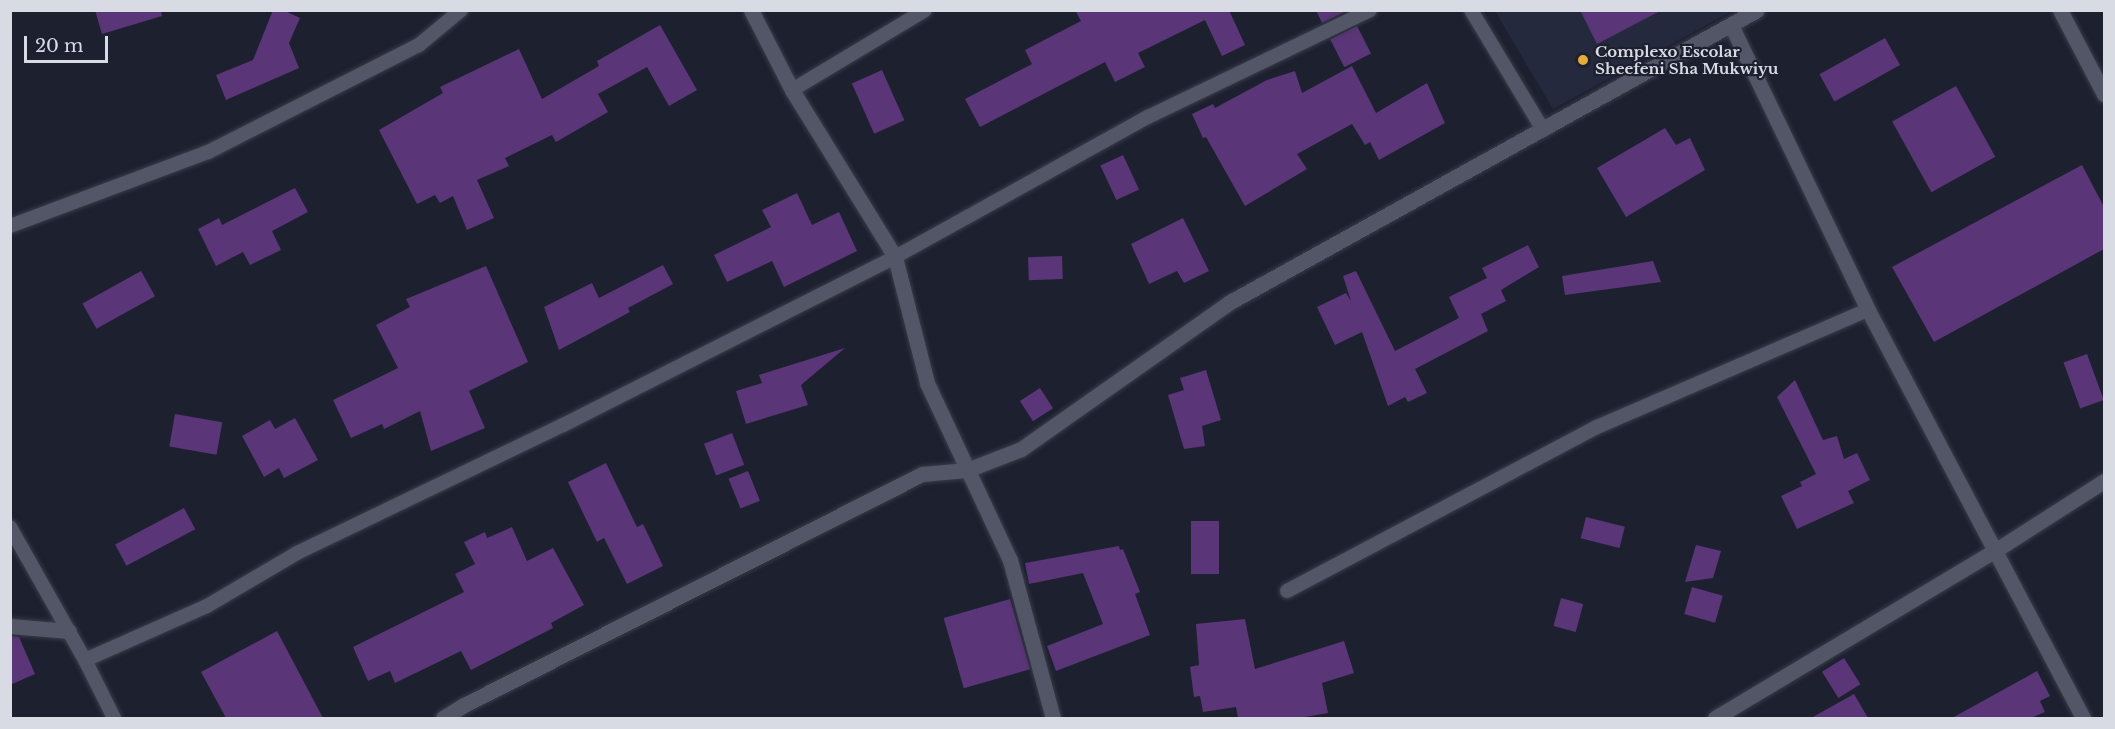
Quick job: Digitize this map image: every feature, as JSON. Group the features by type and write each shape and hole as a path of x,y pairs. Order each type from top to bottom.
{"street":[{"path":"751,10 792,90 895,257 927,383 1010,560 1053,718"},
{"path":"443,718 464,705 922,474 967,470 1021,449 1230,302 1757,10"},
{"path":"2060,10 2104,94"},
{"path":"1731,25 1868,310 2083,718"},
{"path":"1715,718 1996,550 2104,481"},
{"path":"10,626 69,631"}],"lane":[{"path":"10,226 208,153 419,45 461,10"},
{"path":"792,90 925,10"},
{"path":"85,660 207,606 297,553 563,426 895,257 1148,117 1370,10"},
{"path":"1471,10 1543,130"},
{"path":"1287,591 1597,426 1868,310"},
{"path":"10,527 85,660 114,718"}],"shaded area":[{"name":"Complexo Escolar Sheefeni Sha Mukwiyu","path":"1495,11 1732,11 1553,109"}],"building":[{"path":"95,10 161,10 162,16 102,34"},
{"path":"273,10 283,10 300,18 289,43 299,68 226,100 216,75 253,60"},
{"path":"1075,10 1229,10 1245,45 1222,56 1205,20 1138,53 1145,67 1115,82 1105,62 980,127 965,99 1032,64 1025,50 1081,21"},
{"path":"1316,10 1348,10 1322,23"},
{"path":"1580,10 1662,10 1597,44"},
{"path":"660,25 697,90 669,106 647,67 598,94 608,112 556,142 552,135 505,158 509,166 477,180 494,218 467,230 453,196 440,203 435,195 417,204 379,130 443,93 440,87 519,49 542,99 599,66 597,61"},
{"path":"1357,26 1371,54 1344,67 1330,40"},
{"path":"1885,38 1900,65 1834,101 1819,74"},
{"path":"1352,66 1376,113 1427,83 1445,123 1379,160 1370,142 1365,145 1352,124 1297,154 1307,169 1245,206 1206,137 1203,138 1192,114 1213,104 1215,108 1267,80 1295,71 1302,93"},
{"path":"882,70 904,120 874,134 852,83"},
{"path":"1956,86 1995,157 1931,192 1892,121"},
{"path":"1665,128 1676,145 1690,138 1705,170 1626,217 1597,168"},
{"path":"1123,155 1139,189 1116,200 1100,166"},
{"path":"2082,165 2104,207 2104,249 1934,342 1892,267"},
{"path":"295,188 308,212 272,231 281,250 250,265 243,252 216,266 198,229 219,218 222,225"},
{"path":"797,193 812,225 839,212 857,251 784,287 772,261 727,282 714,255 771,227 762,210"},
{"path":"1183,218 1209,271 1184,283 1177,271 1149,284 1131,244"},
{"path":"1528,245 1539,267 1501,290 1506,301 1481,314 1488,331 1415,369 1427,393 1408,402 1405,397 1388,406 1362,332 1335,345 1317,307 1346,293 1351,301 1343,276 1356,271 1395,351 1459,318 1449,297 1487,278 1482,268"},
{"path":"1062,256 1063,279 1029,280 1028,257"},
{"path":"1653,261 1661,282 1565,295 1562,276"},
{"path":"663,265 673,284 628,308 630,312 559,350 544,307 592,283 599,298"},
{"path":"486,266 528,362 469,391 485,428 431,451 420,411 384,429 382,424 351,438 333,400 398,368 376,325 410,307 406,299"},
{"path":"141,271 155,296 96,329 82,303"},
{"path":"845,348 801,385 808,405 746,424 736,391 762,383 759,375"},
{"path":"2087,354 2104,400 2080,409 2064,363"},
{"path":"1206,370 1221,420 1202,426 1205,446 1184,449 1168,395 1184,390 1180,378"},
{"path":"1795,380 1823,440 1837,436 1844,459 1857,453 1870,480 1848,491 1854,503 1797,529 1781,496 1802,486 1800,482 1816,474 1777,397"},
{"path":"1040,388 1053,408 1033,421 1020,401"},
{"path":"175,414 222,422 217,455 169,446"},
{"path":"295,418 318,460 284,478 279,468 264,477 242,436 270,420 275,429"},
{"path":"732,433 744,465 716,475 704,444"},
{"path":"606,463 637,527 643,524 663,566 627,584 604,538 597,542 568,482"},
{"path":"748,471 760,501 741,509 729,479"},
{"path":"184,508 195,529 126,566 115,545"},
{"path":"1586,517 1625,527 1619,548 1581,538"},
{"path":"1191,521 1219,521 1219,574 1191,574"},
{"path":"512,527 527,561 553,548 584,605 551,623 553,628 471,670 461,651 395,683 390,671 368,681 353,647 464,592 455,574 475,564 464,542 485,532 487,538"},
{"path":"1696,545 1721,551 1713,578 1685,582"},
{"path":"1119,546 1120,550 1123,549 1140,592 1135,594 1150,635 1056,671 1047,646 1103,624 1083,573 1029,584 1025,563"},
{"path":"1692,587 1723,596 1715,623 1684,614"},
{"path":"1561,598 1583,604 1576,632 1553,626"},
{"path":"1010,599 1030,669 964,688 944,618"},
{"path":"1245,619 1255,669 1344,641 1354,673 1322,683 1328,713 1299,718 1238,718 1236,707 1203,712 1200,696 1194,697 1190,667 1199,665 1196,624"},
{"path":"277,631 323,718 226,718 201,672"},
{"path":"10,636 19,637 35,674 10,685"},
{"path":"1844,658 1860,684 1838,698 1822,672"},
{"path":"2037,671 2050,696 2040,701 2045,712 2031,718 1952,718"},
{"path":"1854,694 1868,718 1811,718"}],"place":[{"name":"Complexo Escolar Sheefeni Sha Mukwiyu","path":"1583,60"}]}
